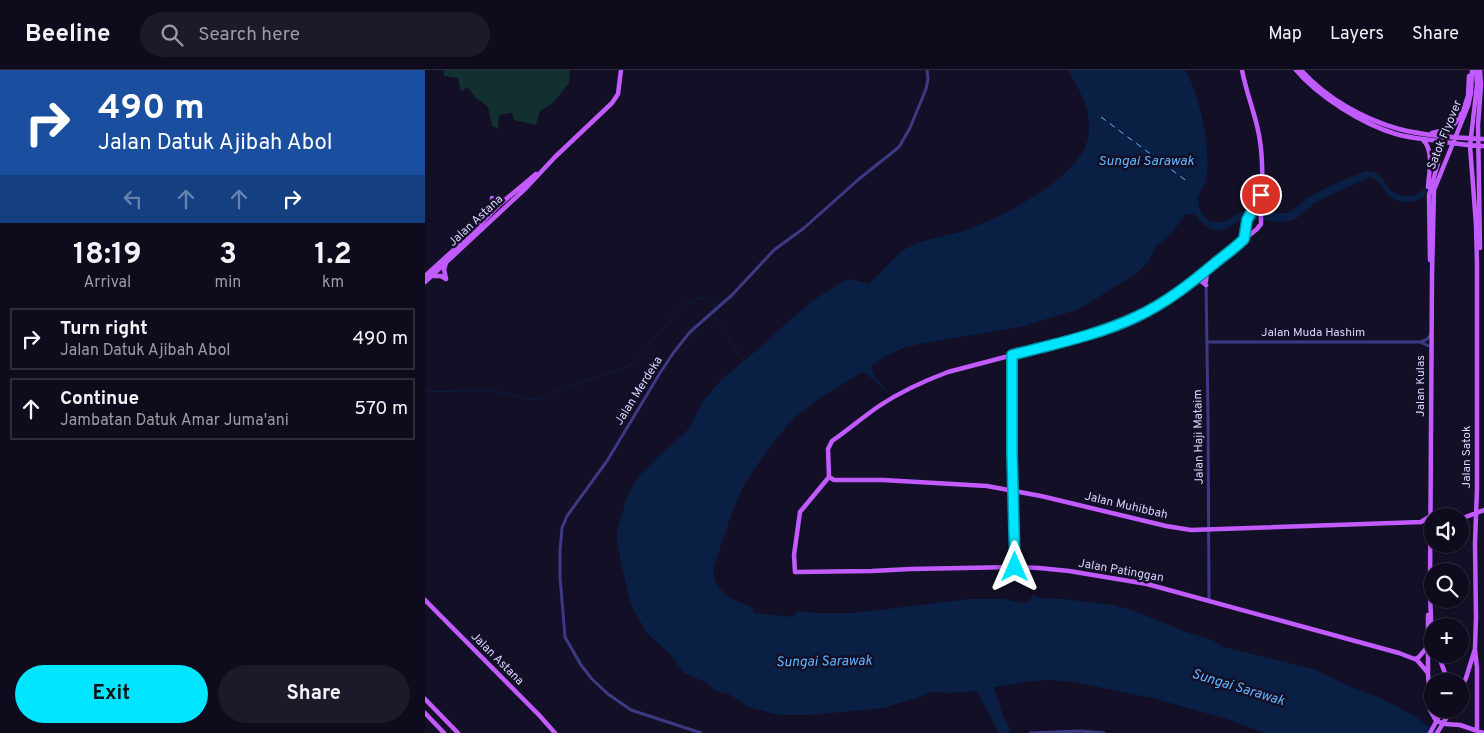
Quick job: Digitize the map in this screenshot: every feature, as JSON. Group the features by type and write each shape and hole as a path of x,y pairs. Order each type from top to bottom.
{"main road":[{"name":"Jalan Astana","path":"425,282 526,188 539,173 612,103 618,94 621,70"},
{"path":"829,477 828,449 832,441 880,405 911,387 948,372 1089,334 1136,317 1169,299 1257,229 1261,224 1262,164 1259,135 1242,70"},
{"path":"1296,70 1303,79 1321,94 1377,127 1396,134 1422,139 1484,146"},
{"path":"1301,70 1325,92 1360,113 1380,122 1400,129 1428,134 1484,139"},
{"path":"1441,136 1456,122 1463,111 1468,96 1470,70"},
{"name":"Satok Flyover","path":"1433,207 1434,190 1468,106 1471,92 1470,70"},
{"name":"Jalan Satok","path":"1477,265 1480,252 1478,139 1481,85 1478,70"},
{"name":"Jalan Satok","path":"1477,731 1475,528 1477,488 1477,265 1470,146 1478,70"},
{"path":"1428,134 1440,131 1456,122"},
{"name":"Jalan Kulas","path":"1432,274 1429,195 1438,163 1441,136"},
{"path":"1422,139 1427,144 1429,150 1429,195"},
{"name":"Jalan Astana","path":"425,276 505,200 532,176 539,173"},
{"path":"1244,239 1247,220 1261,195"},
{"path":"491,214 493,207 492,198 505,200"},
{"name":"Jalan Kulas","path":"1431,508 1433,207"},
{"path":"431,276 446,278 444,269 446,262"},
{"path":"1206,283 1207,270"},
{"path":"1199,276 1206,283"},
{"name":"Jalan Muhibbah","path":"829,477 834,480 942,482 987,486 1191,530 1421,522 1424,520"},
{"name":"Jalan Patinggan","path":"829,477 800,512 794,555 795,572 1015,567 1041,568 1123,580 1147,584 1399,653 1415,659 1428,673"},
{"name":"Jalan Kulas","path":"1430,508 1431,499"},
{"path":"1469,516 1484,511"},
{"path":"1476,519 1484,511"},
{"path":"1469,520 1474,523 1475,528"},
{"name":"Jalan Kulas","path":"1428,618 1430,553"},
{"name":"Jalan Kulas","path":"1431,553 1432,618"},
{"name":"Jalan Astana","path":"425,600 555,733"},
{"name":"Jalan Satok","path":"1468,673 1475,649"},
{"path":"1415,659 1424,651"},
{"name":"Jalan Kulas","path":"1428,663 1428,673"},
{"path":"425,699 458,733"},
{"path":"425,713 444,733"},
{"name":"Jalan Kulas","path":"1435,718 1445,724 1459,725 1483,733"},
{"path":"1430,733 1438,718"},
{"path":"1437,733 1446,718"}],"street":[{"name":"Jalan Merdeka","path":"701,733 631,710 608,694 581,665 565,637 560,577 560,551 563,528 567,516 607,461 667,361 690,332 722,304 774,250 899,147 910,128 926,89 927,70"},
{"name":"Jalan Haji Mataim","path":"1206,283 1209,601"},
{"path":"1420,342 1426,340 1431,334"},
{"name":"Jalan Muda Hashim","path":"1207,342 1420,342"},
{"path":"1420,342 1431,347"},
{"path":"1012,355 1015,567"},
{"path":"1030,733 1080,730 1104,733"}],"green space":[{"path":"443,70 570,70 569,83 554,102 540,111 536,125 514,120 512,113 499,115 498,129 492,126 488,107 475,97 469,89 466,88 463,91 460,89 458,78 444,76"}],"water":[{"name":"Sungai Sarawak","path":"1067,70 1185,70 1199,105 1207,148 1207,177 1198,200 1200,210 1211,222 1223,222 1241,212 1288,213 1310,197 1332,185 1369,171 1377,173 1396,194 1414,195 1425,188 1427,192 1416,201 1401,202 1392,198 1377,180 1370,177 1316,202 1293,220 1280,222 1243,218 1224,229 1213,230 1201,222 1194,214 1186,214 1174,230 1156,246 1149,261 1138,272 1076,310 1020,327 919,344 903,348 882,358 871,367 874,377 887,393 880,385 862,372 821,397 795,417 772,444 745,483 734,507 714,566 716,582 725,594 753,608 754,613 794,617 798,611 854,613 969,599 1005,599 1021,603 1027,602 1034,595 1039,598 1113,605 1135,611 1186,632 1212,640 1223,647 1316,670 1358,690 1378,697 1413,715 1441,733 1265,733 1224,718 1152,698 1073,682 1052,680 994,687 1010,733 998,733 977,691 947,693 932,691 923,696 883,708 812,715 779,715 749,707 729,694 716,691 705,682 684,673 671,655 647,633 633,609 617,543 617,532 626,500 637,478 669,446 683,435 689,428 703,401 722,379 817,298 843,281 850,279 869,284 903,250 922,242 969,229 999,216 1032,198 1062,175 1085,148 1089,128 1089,118 1085,103"}],"waterway":[{"path":"425,392 489,390 533,400 629,366 684,305 700,298 708,298 713,303 715,315 743,362"}],"ferry route":[{"path":"1101,117 1188,182"}],"route":[{"path":"1015,567 1012,355 1112,327 1136,317 1169,299 1194,281 1244,239 1247,220 1261,195"}]}
